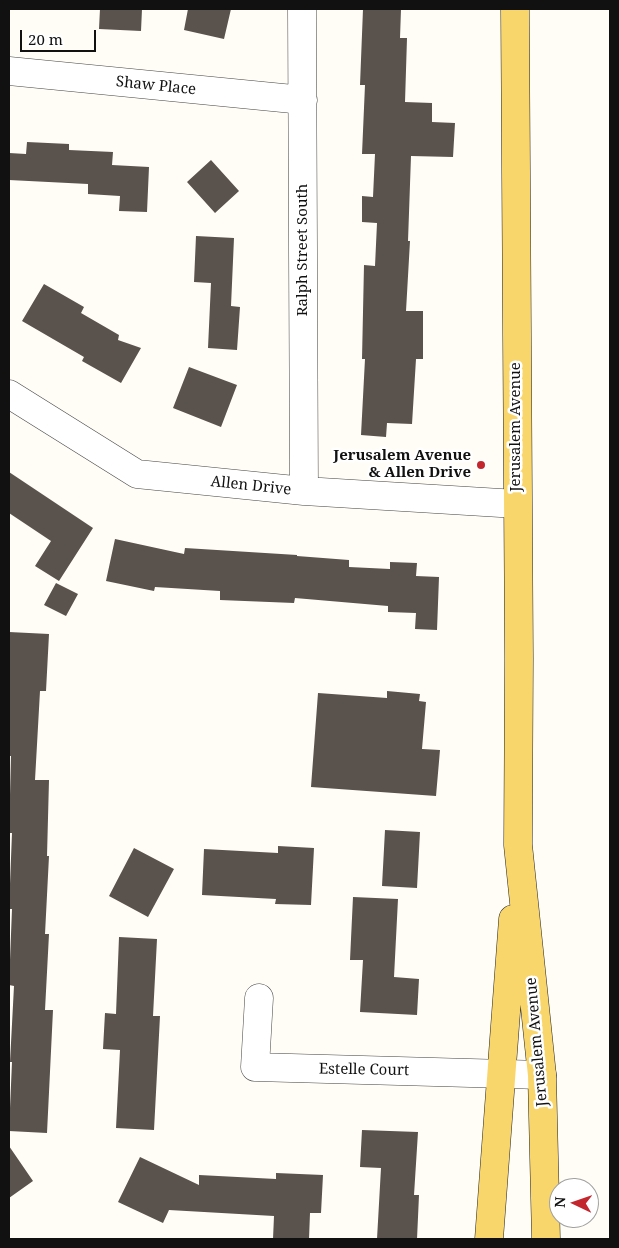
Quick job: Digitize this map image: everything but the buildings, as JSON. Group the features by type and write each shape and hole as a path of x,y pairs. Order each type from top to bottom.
{"main road":[{"name":"Jerusalem Avenue","path":"489,1239 518,845 519,658 515,9"},
{"name":"Jerusalem Avenue","path":"518,845 542,1075 546,1239"}],"street":[{"name":"Ralph Street South","path":"302,9 304,491"},
{"name":"Shaw Place","path":"9,71 303,100"},
{"name":"Allen Drive","path":"9,394 138,474 304,491 517,504"},
{"name":"Estelle Court","path":"259,998 254,1068 542,1075"}],"place":[{"name":"Jerusalem Avenue & Allen Drive","path":"481,465"}]}
